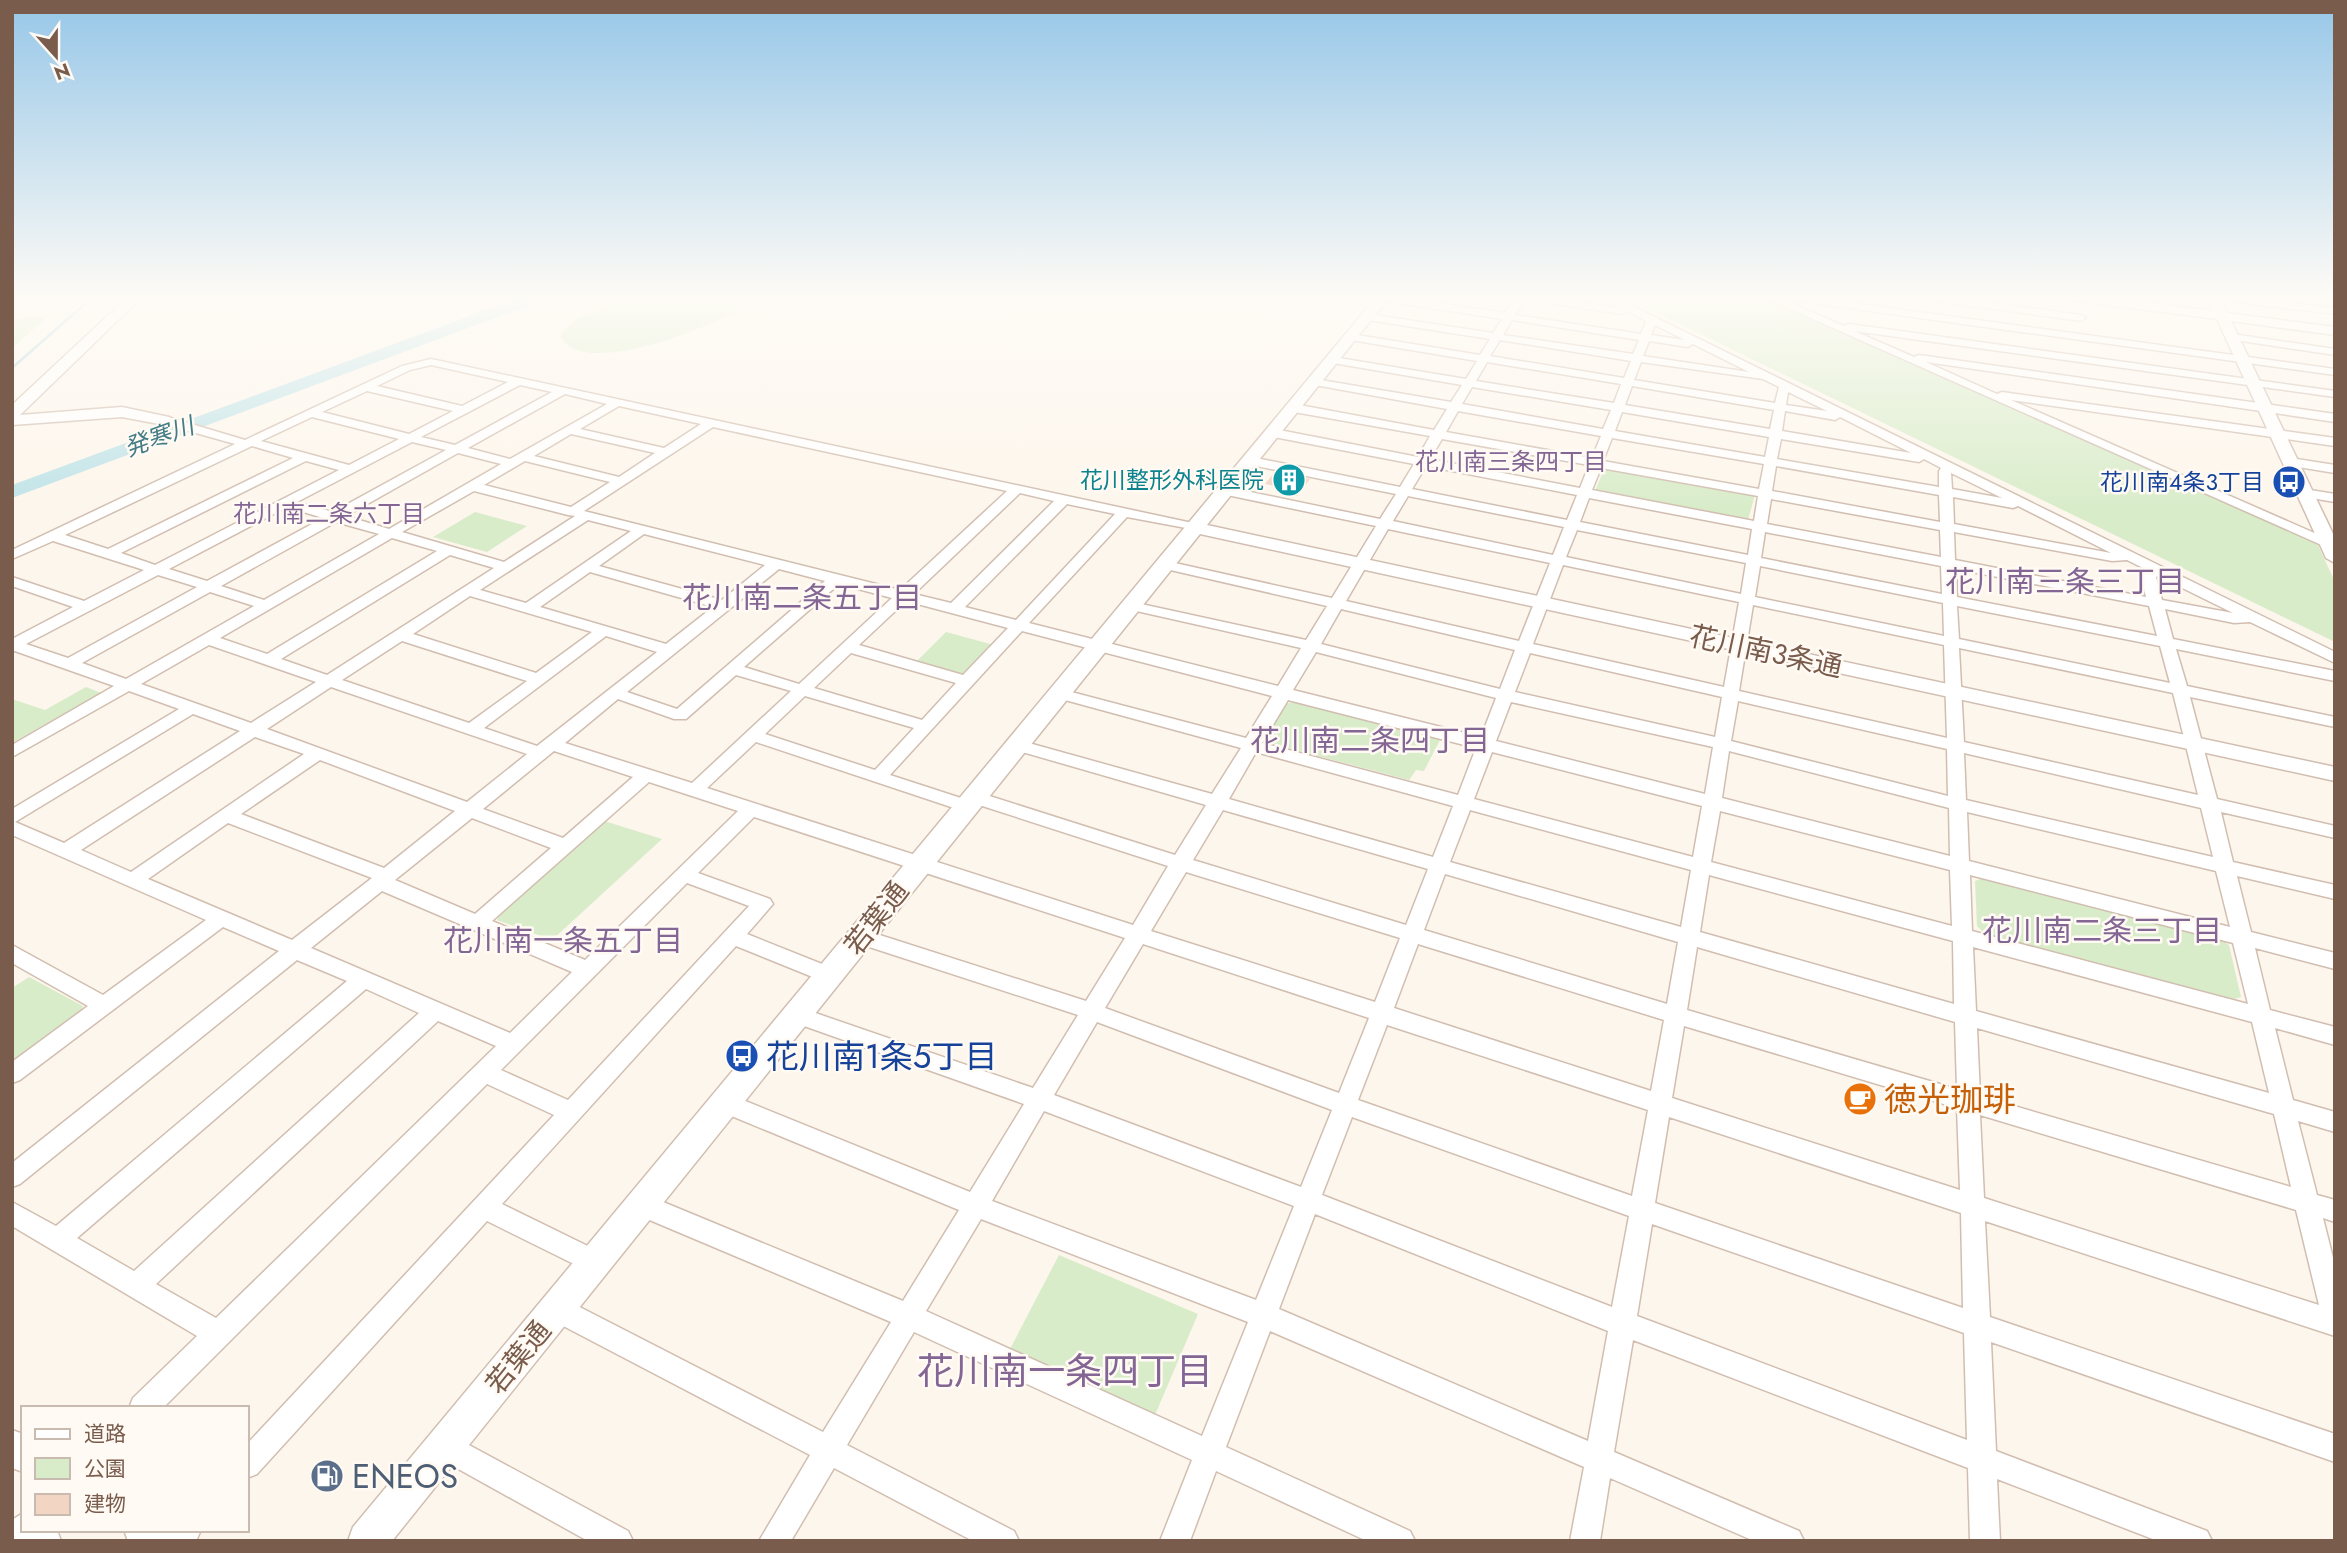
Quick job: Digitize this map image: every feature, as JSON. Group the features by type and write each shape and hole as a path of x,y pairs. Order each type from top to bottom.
{"street":[{"path":"12,398 45,367"},
{"path":"12,414 61,367"},
{"path":"12,555 408,367"},
{"path":"458,367 1197,528"},
{"name":"若葉通","path":"367,1541 1327,367"},
{"path":"1379,367 1921,458 1929,457"},
{"path":"774,1541 1478,367"},
{"path":"1534,367 1849,417"},
{"path":"1175,1541 1379,1013 1634,367"},
{"path":"1692,367 1754,377 1766,376"},
{"path":"1749,367 2335,658"},
{"path":"1940,367 1988,394 2332,550"},
{"path":"1951,367 2097,383 2335,418"},
{"path":"2093,367 2103,408"},
{"path":"2144,367 2335,394"},
{"path":"2246,367 2304,493 2327,527 2332,550"},
{"path":"2303,367 2335,372"},
{"path":"13,645 521,380"},
{"path":"1315,382 2010,505 2023,504"},
{"path":"1584,1541 1775,434 1783,390 1787,386"},
{"path":"366,387 464,410"},
{"path":"69,664 564,390"},
{"path":"1988,394 2012,395 2335,442"},
{"path":"12,752 618,402"},
{"path":"1294,408 2112,557 2129,556"},
{"path":"12,420 122,412 163,420 350,469"},
{"path":"310,414 455,450 620,481"},
{"path":"66,851 506,566 620,481 712,422"},
{"path":"568,430 666,452"},
{"path":"1273,433 2234,618 2253,617"},
{"path":"109,554 304,457"},
{"path":"1251,461 2335,676"},
{"path":"2290,462 2335,469"},
{"path":"1951,468 1945,471 1985,1541"},
{"path":"472,486 956,607 1098,647 2335,961"},
{"path":"694,791 1017,489"},
{"path":"1227,491 2335,722"},
{"path":"2304,493 2335,498"},
{"path":"956,607 1063,499"},
{"path":"286,503 506,566"},
{"path":"878,777 1124,512"},
{"name":"花川南3条通","path":"1197,528 2335,775"},
{"path":"528,609 643,529"},
{"path":"53,536 211,585 265,605"},
{"path":"268,660 449,550"},
{"path":"12,1177 777,563"},
{"path":"1166,565 2335,831"},
{"path":"589,567 724,605"},
{"path":"2156,570 2148,576 2195,744 2335,1321"},
{"path":"615,693 680,715 837,578"},
{"path":"12,581 86,607"},
{"path":"468,591 668,650"},
{"path":"1132,606 1311,646 1504,695 1723,744 1957,804 2335,892"},
{"path":"471,730 603,631"},
{"path":"400,635 538,679"},
{"path":"207,639 471,730 646,775 2335,1321"},
{"path":"13,645 129,684 565,846"},
{"path":"849,647 966,681"},
{"path":"733,669 805,688 924,726"},
{"path":"1059,694 2335,1036"},
{"path":"12,817 192,708"},
{"path":"754,736 878,777 1411,932 1676,1015 2335,1211"},
{"path":"1018,745 1438,863 1690,938 1965,1014 2335,1122"},
{"path":"133,880 318,753"},
{"path":"479,922 646,775"},
{"path":"145,1406 751,809"},
{"path":"227,816 384,879 588,970"},
{"path":"12,828 513,1044"},
{"path":"248,1463 763,904 685,875"},
{"path":"12,1074 222,918"},
{"path":"733,937 830,976"},
{"path":"861,937 1090,1012 1642,1210 2335,1448"},
{"path":"12,953 104,1005"},
{"path":"57,1240 364,979"},
{"path":"135,1286 436,1010"},
{"path":"797,1015 1038,1099 1307,1200 1623,1324 2197,1541"},
{"path":"484,1072 571,1112"},
{"path":"725,1103 974,1205 1263,1315 1789,1541"},
{"path":"642,1205 908,1316 1400,1541"},
{"path":"484,1207 596,1262"},
{"path":"12,1213 218,1334"},
{"path":"557,1309 1004,1541"},
{"path":"445,1446 618,1541"}],"green space":[{"path":"1769,367 1921,367 2317,543 2335,582 2335,642"},
{"path":"1605,467 1755,495 1748,520 1595,491"},
{"path":"475,512 527,526 487,552 433,537"},
{"path":"946,632 994,645 970,673 961,675 915,663"},
{"path":"86,687 101,693 12,743 12,699 45,710"},
{"path":"1294,702 1441,738 1424,771 1416,770 1409,780 1269,743 1265,737 1285,704"},
{"path":"601,820 662,839 552,940 497,920 499,912"},
{"path":"1983,878 2220,939 2229,945 2241,997 2234,999 1985,934 1977,926 1975,881"},
{"path":"29,977 83,1006 81,1011 12,1061 12,988"},
{"path":"1059,1255 1198,1314 1155,1415 1010,1349"}],"building":[{"name":"花川整形外科医院","path":"1275,472 1310,479 1297,496 1284,494 1287,488 1265,484"}],"waterway":[{"name":"発寒川","path":"12,492 347,367"}],"place":[{"name":"花川整形外科医院","path":"1289,480"},
{"name":"花川南4条3丁目","path":"2289,482"},
{"name":"花川南1条5丁目","path":"742,1056"},
{"name":"徳光珈琲","path":"1860,1099"},
{"name":"ENEOS","path":"327,1476"}],"district":[{"name":"花川南三条四丁目","path":"1511,462"},
{"name":"花川南二条六丁目","path":"329,514"},
{"name":"花川南三条三丁目","path":"2065,582"},
{"name":"花川南二条五丁目","path":"802,598"},
{"name":"花川南二条四丁目","path":"1370,741"},
{"name":"花川南二条三丁目","path":"2102,931"},
{"name":"花川南一条五丁目","path":"563,941"},
{"name":"花川南一条四丁目","path":"1065,1371"}]}
